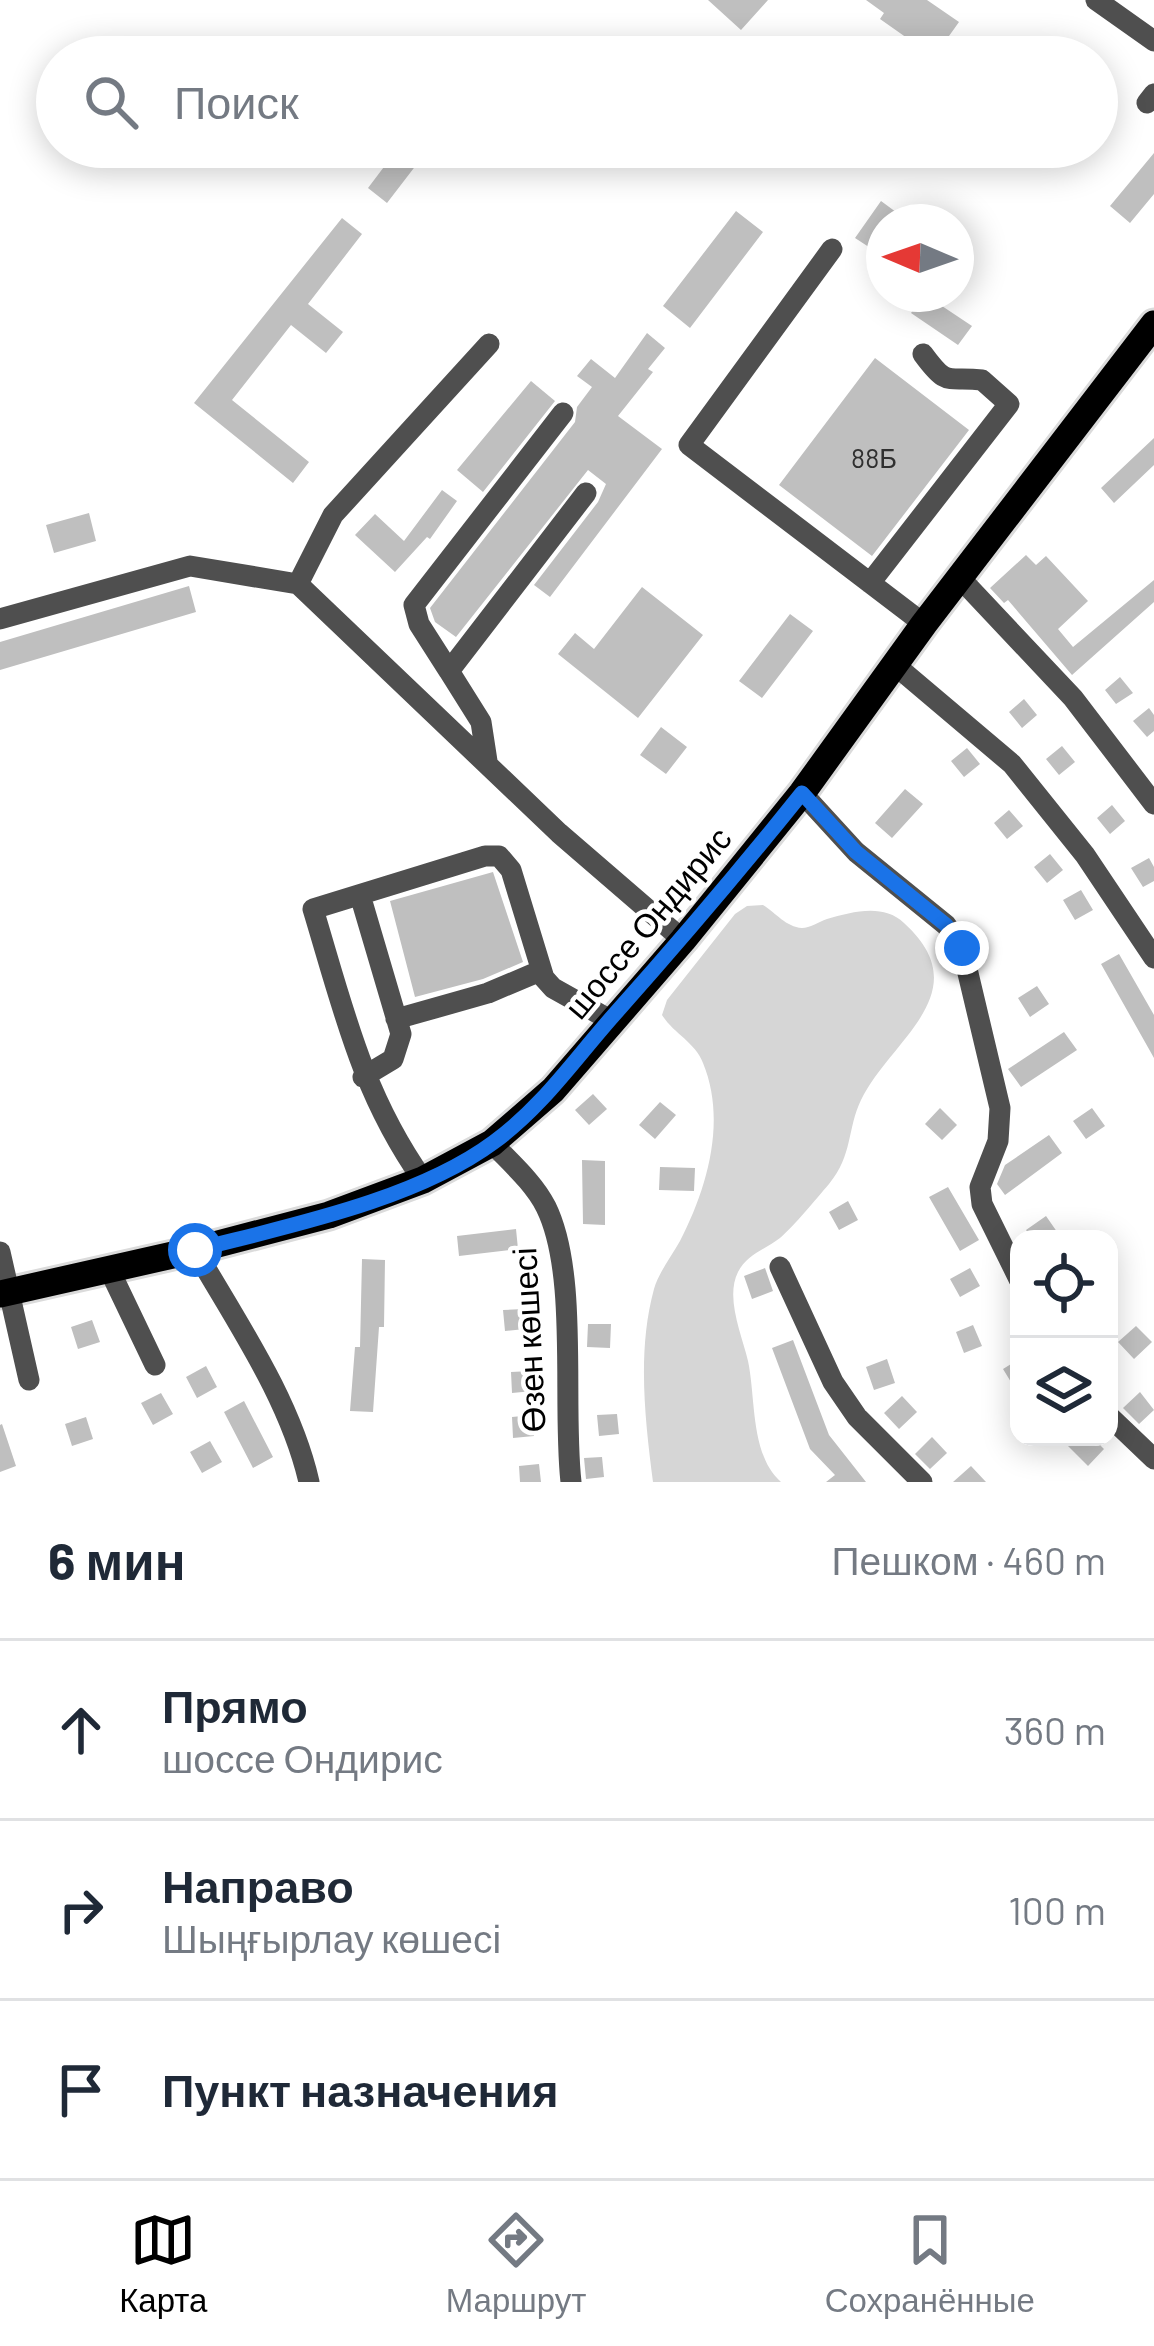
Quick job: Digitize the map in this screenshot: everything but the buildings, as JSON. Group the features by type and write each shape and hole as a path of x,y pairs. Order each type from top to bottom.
{"main road":[{"name":"шоссе Ондирис","path":"5,1292 329,1215 423,1180 492,1143 553,1090 683,940 802,793 924,624 1150,338"}],"street":[{"path":"1096,0 1154,41"},
{"path":"832,249 689,445 924,624"},
{"path":"298,584 333,515 489,344"},
{"path":"871,583 1009,404 982,380 952,381 939,375 923,354"},
{"path":"487,761 481,722 418,624 414,604 563,413"},
{"path":"449,671 586,493"},
{"path":"0,620 190,566 298,584 560,833 683,940"},
{"path":"960,578 1073,698 1154,805"},
{"path":"895,665 1012,764 1085,855 1154,958"},
{"path":"802,793 856,852 946,925 962,948 1000,1108 998,1142 980,1187 982,1204 1010,1262"},
{"path":"423,1180 363,1077 313,909 485,856 499,856 511,870 540,971 553,988 610,1020"},
{"path":"360,895 401,1034 397,1054 363,1077"},
{"path":"396,1018 488,993 540,971"},
{"name":"Өзен көшесі","path":"492,1143 544,1203 560,1249 571,1482"},
{"path":"195,1250 253,1350 302,1452 309,1482"},
{"path":"0,1252 5,1292 29,1380"},
{"path":"780,1267 833,1382 856,1417 922,1482"},
{"path":"109,1269 155,1365"},
{"path":"1118,1425 1154,1459"}],"shaded area":[{"path":"763,905 802,928 857,912 896,917 925,948 934,971 932,993 861,1100 837,1173 786,1233 746,1261 734,1282 759,1442 781,1482 653,1482 644,1386 649,1313 656,1283 698,1199 713,1131 710,1085 703,1063 662,1015 667,1000 735,914 747,906"}],"route":[{"path":"195,1250 329,1215 423,1180 492,1143 553,1090 802,793 856,852 946,925 962,948"}]}
